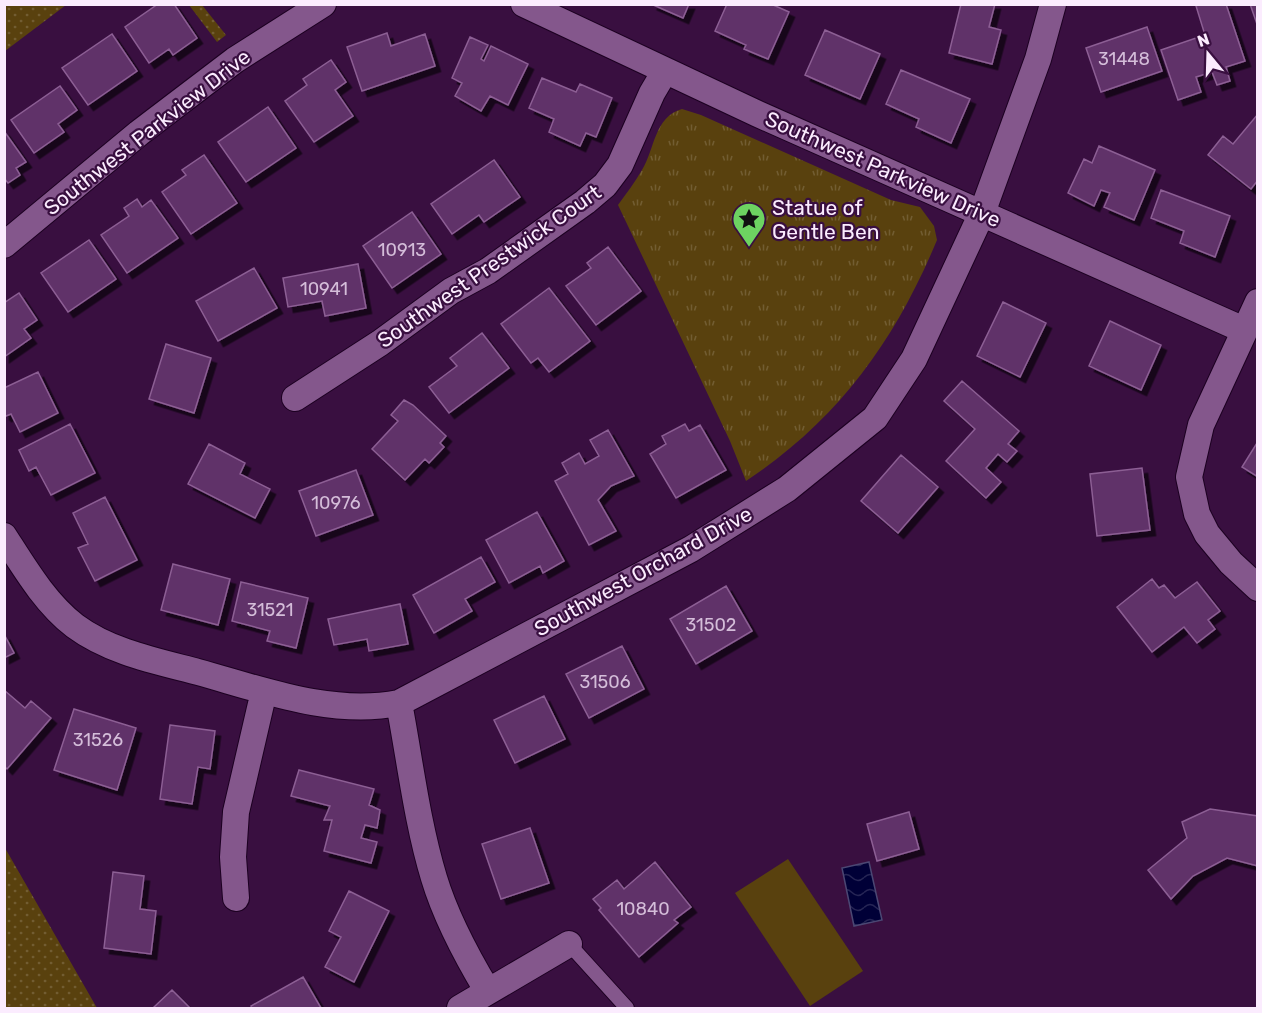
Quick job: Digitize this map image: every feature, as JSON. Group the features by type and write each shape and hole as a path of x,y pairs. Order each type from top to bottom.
{"street":[{"name":"Southwest Parkview Drive","path":"4,245 139,133 226,67 323,4"},
{"name":"Southwest Parkview Drive","path":"524,4 665,70 1244,330"},
{"name":"Southwest Orchard Drive","path":"4,536 35,584 74,625 120,651 299,700 375,708 399,703 691,549 787,489 874,418 914,359 982,213 1038,59 1053,4"},
{"name":"Southwest Prestwick Court","path":"295,398 380,343 451,291 488,271 598,190 620,165 652,93 665,70"},
{"path":"1257,302 1201,425 1190,477 1197,514 1207,534 1231,563 1257,588"},
{"path":"236,898 233,857 236,812 264,691"},
{"path":"399,703 420,822 435,879 470,962 487,990"},
{"path":"460,1008 487,990 569,945"}],"lane":[{"path":"569,945 627,1008"}],"green space":[{"path":"5,4 66,4 66,5 5,51"},
{"path":"189,5 202,5 226,35 217,42"},
{"path":"682,109 701,115 891,200 920,207 934,226 937,240 902,312 860,376 809,432 746,481 730,441 618,205 642,170 660,126 673,113"},
{"path":"5,848 97,1008 5,1008"},
{"path":"788,859 863,971 810,1006 735,893"}],"water":[{"path":"869,862 882,920 854,926 842,868"}],"building":[{"path":"158,4 174,4 197,38 173,55 169,49 149,63 125,27"},
{"path":"651,4 689,4 683,18"},
{"path":"727,4 771,4 789,12 768,59 744,49 746,45 715,31"},
{"path":"961,4 995,4 989,27 1001,30 992,64 949,53"},
{"path":"1226,4 1245,61 1226,67 1230,81 1217,85 1212,72 1196,77 1201,92 1178,100 1161,50 1205,35 1196,6"},
{"path":"1250,4 1258,4 1258,27"},
{"path":"1147,27 1162,71 1101,92 1086,48"},
{"path":"825,30 880,54 860,99 805,75"},
{"path":"387,33 391,46 425,34 435,66 362,91 347,47"},
{"path":"112,34 137,71 88,105 62,68"},
{"path":"470,37 488,45 481,59 484,61 491,46 528,64 508,105 490,96 481,111 455,96 462,83 452,78"},
{"path":"331,60 346,82 335,90 353,116 314,142 285,101 307,85 303,79"},
{"path":"901,70 970,99 951,143 916,127 919,119 886,104"},
{"path":"542,78 576,92 580,84 612,98 596,137 586,133 580,146 549,132 554,119 529,108"},
{"path":"60,86 77,110 58,124 64,132 34,153 11,120"},
{"path":"268,107 296,148 246,182 218,142"},
{"path":"1258,114 1258,180 1251,189 1208,155 1223,136 1233,144"},
{"path":"4,131 26,162 16,168 20,175 8,183 4,178"},
{"path":"1099,146 1155,170 1134,220 1104,207 1110,193 1101,190 1094,206 1068,193 1084,159 1092,163"},
{"path":"204,155 237,203 191,234 162,192 186,175 182,170"},
{"path":"494,160 520,197 484,222 479,215 452,234 431,204"},
{"path":"1161,190 1230,216 1215,257 1180,243 1184,231 1151,218"},
{"path":"137,199 142,207 151,200 178,238 127,273 101,235 129,216 124,208"},
{"path":"412,212 441,254 392,288 363,246"},
{"path":"89,240 116,279 68,312 41,273"},
{"path":"608,247 641,291 596,325 566,286 591,268 587,263"},
{"path":"358,264 366,308 325,316 322,301 288,307 283,278"},
{"path":"254,268 277,308 218,341 196,301"},
{"path":"549,288 590,341 549,372 538,358 531,363 501,324"},
{"path":"19,293 37,320 24,329 31,338 4,357 4,303"},
{"path":"1003,302 1046,323 1020,377 977,356"},
{"path":"1110,321 1161,345 1141,390 1089,366"},
{"path":"482,333 509,368 449,413 429,387 457,366 450,358"},
{"path":"166,344 211,358 194,413 149,399"},
{"path":"38,372 58,413 20,432 11,414 6,416 4,414 4,388"},
{"path":"962,381 1019,431 1008,444 1017,451 1007,462 998,454 986,468 1001,482 986,498 946,461 975,429 944,401"},
{"path":"404,400 413,405 446,436 440,443 444,447 429,463 425,459 405,480 372,449 398,421 391,415"},
{"path":"70,424 95,473 51,495 36,467 29,471 19,450"},
{"path":"685,424 689,431 700,425 726,470 676,498 650,454 666,444 662,436"},
{"path":"608,430 634,476 611,486 598,500 616,531 589,545 555,481 568,474 562,463 579,453 585,464 599,456 590,440"},
{"path":"1258,443 1258,477 1242,467"},
{"path":"209,444 245,463 240,474 270,489 255,518 188,484"},
{"path":"901,455 938,487 898,533 861,501"},
{"path":"1142,468 1150,530 1097,536 1090,474"},
{"path":"356,470 373,515 316,536 299,491"},
{"path":"105,497 137,560 95,581 78,548 88,544 73,513"},
{"path":"537,512 564,561 543,573 540,566 509,583 486,540"},
{"path":"481,557 495,582 465,599 472,611 434,633 413,595"},
{"path":"173,564 230,579 218,625 161,610"},
{"path":"1152,579 1159,588 1164,585 1175,598 1197,582 1220,611 1208,620 1215,629 1197,643 1184,627 1152,652 1117,607"},
{"path":"241,582 308,598 296,648 267,641 270,631 232,621"},
{"path":"726,586 752,631 696,664 670,619"},
{"path":"400,604 408,644 369,651 367,639 334,645 328,619"},
{"path":"4,634 14,653 4,658"},
{"path":"622,646 644,689 589,718 566,674"},
{"path":"4,690 25,708 31,701 51,718 7,769 4,766"},
{"path":"544,696 565,739 515,763 494,720"},
{"path":"74,709 136,728 117,790 54,770"},
{"path":"170,725 215,731 210,769 198,767 192,804 160,799"},
{"path":"299,770 374,789 369,805 380,810 377,828 365,825 361,838 377,842 371,863 324,851 332,820 324,820 330,806 291,796"},
{"path":"1210,809 1258,816 1258,866 1227,858 1193,876 1171,899 1148,870 1187,838 1182,822"},
{"path":"909,812 919,849 877,861 867,824"},
{"path":"530,828 549,883 501,899 482,844"},
{"path":"655,862 691,907 674,920 678,923 639,957 599,910 601,908 593,899 617,880 624,889"},
{"path":"113,872 144,876 140,909 156,911 151,954 104,948"},
{"path":"349,891 389,911 354,982 325,967 341,937 329,931"},
{"path":"303,977 321,1008 252,1008 251,1006"},
{"path":"172,990 190,1008 153,1008"}],"place":[{"name":"Statue of Gentle Ben","path":"749,248"}]}
